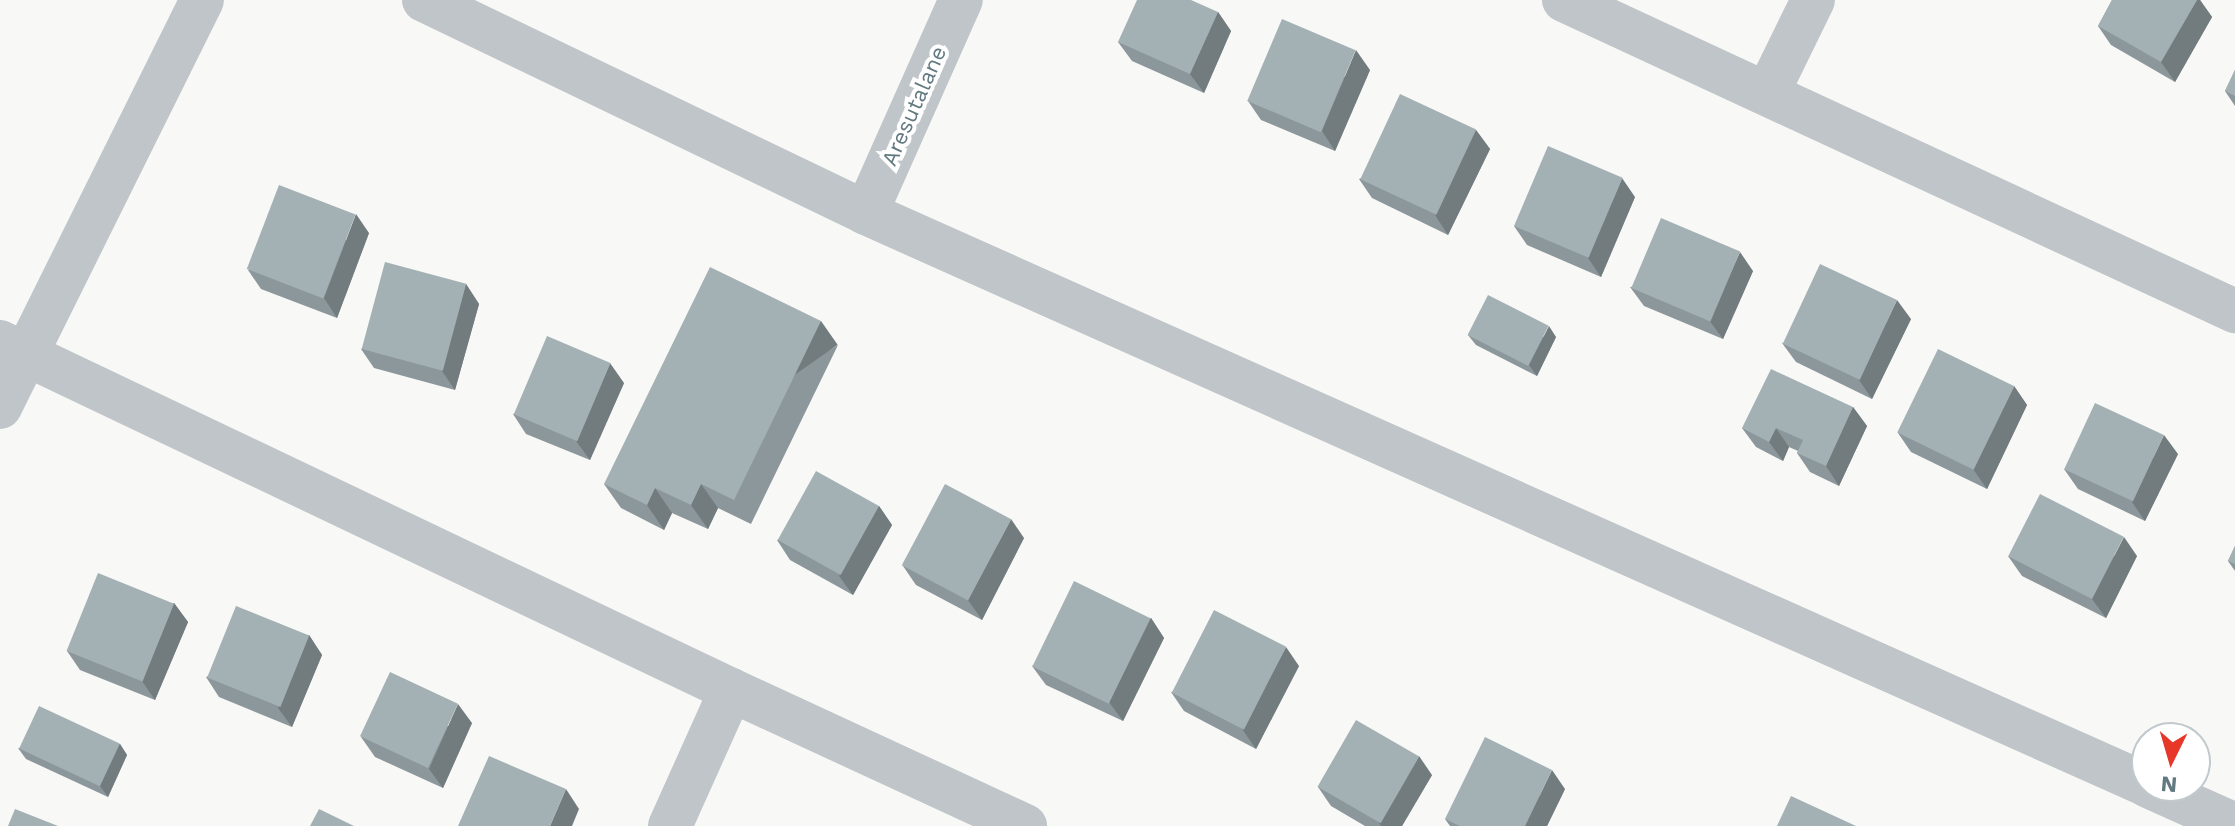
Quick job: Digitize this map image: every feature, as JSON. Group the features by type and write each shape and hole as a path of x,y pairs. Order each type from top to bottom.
{"street":[{"path":"0,407 13,348 202,0"},
{"path":"424,0 866,213 2131,778"},
{"name":"Aresutalane","path":"866,213 961,0"},
{"path":"1564,0 2235,311"},
{"path":"1768,92 1813,0"},
{"path":"13,348 731,690 1025,826"},
{"path":"670,826 731,690"},
{"path":"2184,802 2235,825"}],"building":[{"path":"1137,0 1191,0 1218,12 1190,74 1118,42"},
{"path":"2112,0 2197,0 2161,62 2098,26"},
{"path":"1282,19 1356,50 1321,132 1247,101"},
{"path":"2235,70 2235,96 2225,91"},
{"path":"1400,94 1476,129 1436,215 1360,179"},
{"path":"1548,146 1623,178 1589,258 1514,226"},
{"path":"279,185 356,214 323,298 247,269"},
{"path":"1661,218 1740,252 1710,322 1631,288"},
{"path":"385,262 466,284 443,371 362,349"},
{"path":"1820,264 1897,300 1860,380 1783,344"},
{"path":"710,267 821,321 734,500 701,484 691,505 655,488 647,505 604,484"},
{"path":"1488,295 1549,326 1528,366 1468,335"},
{"path":"547,336 611,363 577,441 514,414"},
{"path":"1938,349 2014,386 1974,470 1897,433"},
{"path":"1771,369 1853,407 1826,466 1797,453 1803,440 1776,428 1769,442 1742,428"},
{"path":"2095,403 2164,435 2133,501 2064,469"},
{"path":"816,471 879,506 841,575 778,540"},
{"path":"945,484 1011,519 968,600 902,565"},
{"path":"2040,494 2124,537 2092,599 2008,556"},
{"path":"2235,546 2235,564 2228,561"},
{"path":"98,573 174,604 143,682 67,651"},
{"path":"1074,581 1150,618 1109,704 1032,666"},
{"path":"236,606 309,636 280,707 207,677"},
{"path":"1214,610 1286,647 1244,730 1172,693"},
{"path":"390,672 458,704 428,768 360,736"},
{"path":"39,706 120,744 100,786 19,749"},
{"path":"1356,720 1419,757 1381,823 1318,787"},
{"path":"1485,737 1552,770 1525,826 1460,826 1445,819"},
{"path":"489,756 566,789 550,826 458,826"},
{"path":"1791,796 1856,826 1777,826"},
{"path":"15,809 58,826 8,826"},
{"path":"319,809 354,826 310,826"}]}
